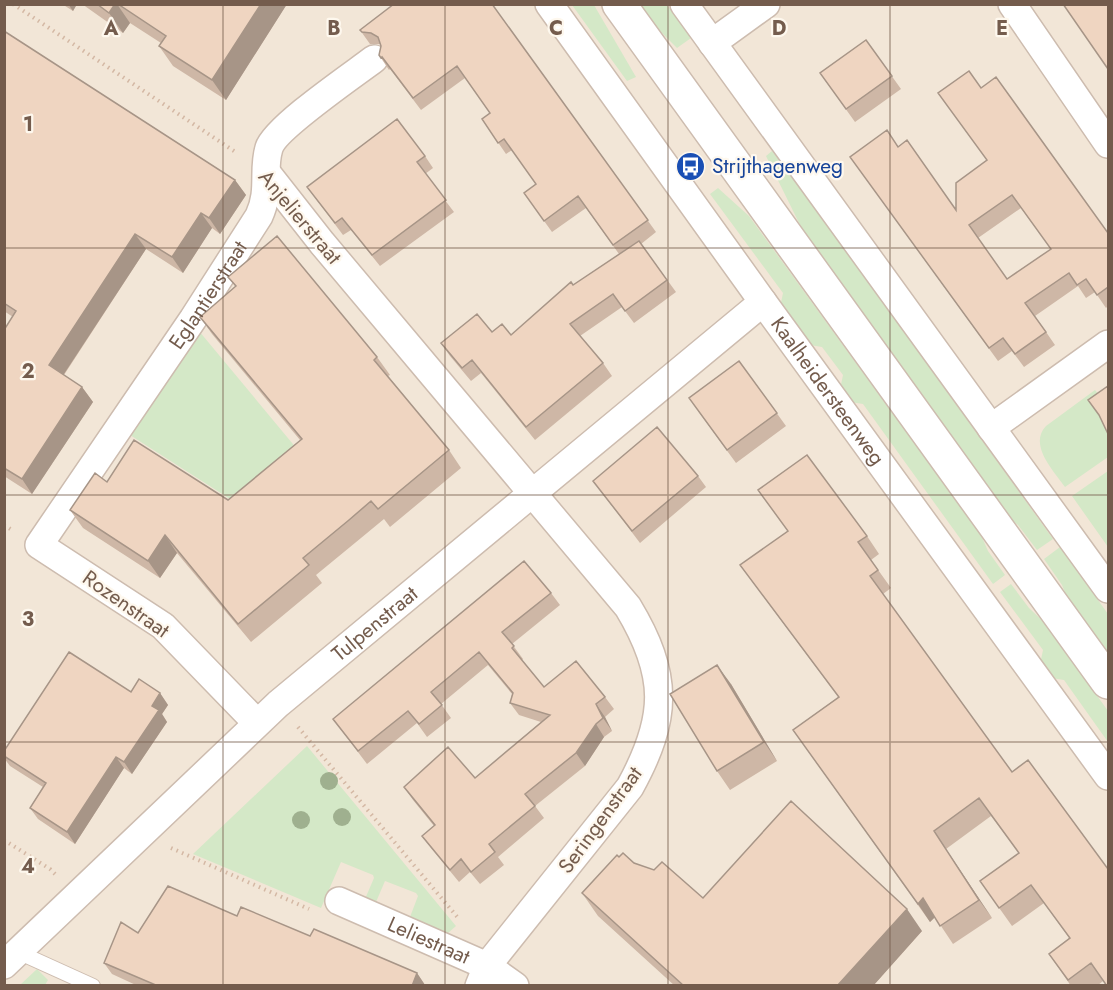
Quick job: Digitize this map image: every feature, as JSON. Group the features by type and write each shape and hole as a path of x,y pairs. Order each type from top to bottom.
{"street":[{"name":"Kaalheidersteenweg","path":"549,4 1108,776"},
{"path":"619,4 1108,682"},
{"path":"684,4 1108,589"},
{"path":"712,43 766,4"},
{"path":"1012,4 1108,144"},
{"name":"Eglantierstraat","path":"39,545 193,319 259,216 264,206 267,190 267,157 270,145 283,128 374,59"},
{"name":"Anjelierstraat","path":"267,173 322,243 531,492"},
{"name":"Tulpenstraat","path":"11,958 278,704 763,302"},
{"path":"991,428 1108,345"},
{"name":"Seringenstraat","path":"483,976 630,787 653,740 659,706 654,662 643,633 628,608 531,492"},
{"name":"Rozenstraat","path":"39,545 163,626 257,723"},
{"name":"Leliestraat","path":"339,901 483,976 515,986"}],"lane":[{"path":"11,958 93,986"}],"path":[{"name":"Anjelierstraat","path":"13,4 267,173"},
{"path":"278,704 458,916 483,976"},
{"path":"141,835 324,915 339,901"},
{"path":"4,840 50,870 76,896"}],"shaded area":[{"path":"5,5 1108,5 1108,985 5,985"}],"green space":[{"path":"572,5 594,5 636,77 627,81"},
{"path":"641,5 667,5 691,38 677,48 658,29"},
{"path":"772,151 1053,539 1037,550 1018,525 1007,516 818,255 801,227 766,156"},
{"path":"718,188 749,216 981,535 988,551 1005,575 993,584 863,404 844,401 839,394 843,375 822,347 804,344 779,312 783,293 710,194"},
{"path":"199,331 302,455 241,506 130,435"},
{"path":"1095,390 1108,406 1108,457 1065,487 1049,466 1041,449 1041,433 1046,426"},
{"path":"1108,471 1108,547 1072,496"},
{"path":"1060,547 1108,614 1108,655 1068,600 1062,585 1044,559"},
{"path":"1011,584 1029,608 1046,624 1108,711 1108,742 1064,680 1045,677 1039,669 1043,650 1000,592"},
{"path":"307,746 456,926 447,934 410,917 418,896 416,893 385,881 376,902 365,899 374,878 373,875 341,862 321,908 193,854"},
{"path":"37,969 48,980 45,985 20,985"}],"building":[{"path":"97,4 115,4 109,13"},
{"path":"118,4 261,4 212,80 159,46 166,36"},
{"path":"394,4 492,4 648,220 613,245 578,196 544,221 524,193 536,184 504,139 498,143 482,119 490,113 457,66 413,98 379,55 381,46 378,37 360,30"},
{"path":"1063,4 1108,4 1108,69"},
{"path":"4,31 235,180 209,218 201,213 172,257 135,234 49,365 82,387 22,479 4,468 4,330 16,311 4,303"},
{"path":"866,40 892,76 846,109 820,73"},
{"path":"969,71 981,88 996,77 1108,233 1108,287 1097,295 1086,279 1077,285 1069,273 1025,303 1046,332 1015,354 1003,338 989,348 850,157 887,130 898,147 907,140 956,210 956,183 987,160 938,93","holes":["1012,195 1051,249 1007,279 969,225"]},
{"path":"397,119 425,156 417,162 446,200 372,255 342,218 335,223 307,187"},
{"path":"277,236 377,357 374,360 449,450 378,509 371,501 303,558 309,565 238,624 165,535 148,561 70,510 95,473 107,482 134,440 228,500 302,439 200,317 236,286 228,277"},
{"path":"639,241 667,280 625,311 613,294 570,324 603,363 526,427 472,360 462,368 441,343 477,314 492,332 502,324 511,335 571,282 573,285"},
{"path":"739,361 777,413 727,450 689,398"},
{"path":"1108,386 1108,434 1099,415 1088,400"},
{"path":"657,427 698,476 632,531 593,481"},
{"path":"807,455 867,536 858,542 878,570 870,576 1012,772 1028,760 1108,869 1108,986 1091,963 1068,980 1049,954 1070,938 1031,885 999,908 980,881 1019,853 979,798 934,831 979,900 940,926 923,898 918,904 793,730 839,697 740,565 788,531 758,490"},
{"path":"524,561 551,593 502,632 544,687 576,661 605,697 596,704 603,718 596,724 576,753 525,794 535,806 489,844 495,852 471,872 461,859 450,870 422,836 435,825 404,787 448,747 475,778 550,715 510,703 513,693 479,652 431,692 442,705 419,724 408,711 358,751 333,719"},
{"path":"69,652 131,692 139,679 160,693 152,706 159,710 124,762 116,757 67,832 30,808 46,783 4,756 4,751"},
{"path":"717,665 764,742 717,771 670,694"},
{"path":"791,801 907,909 837,986 684,986 582,893 617,855 619,857 623,853 634,863 654,870 662,862 703,898"},
{"path":"168,886 237,916 241,907 310,936 314,929 417,973 412,986 158,986 104,963 121,922 138,933"}],"place":[{"name":"Strijthagenweg","path":"691,166"}]}
